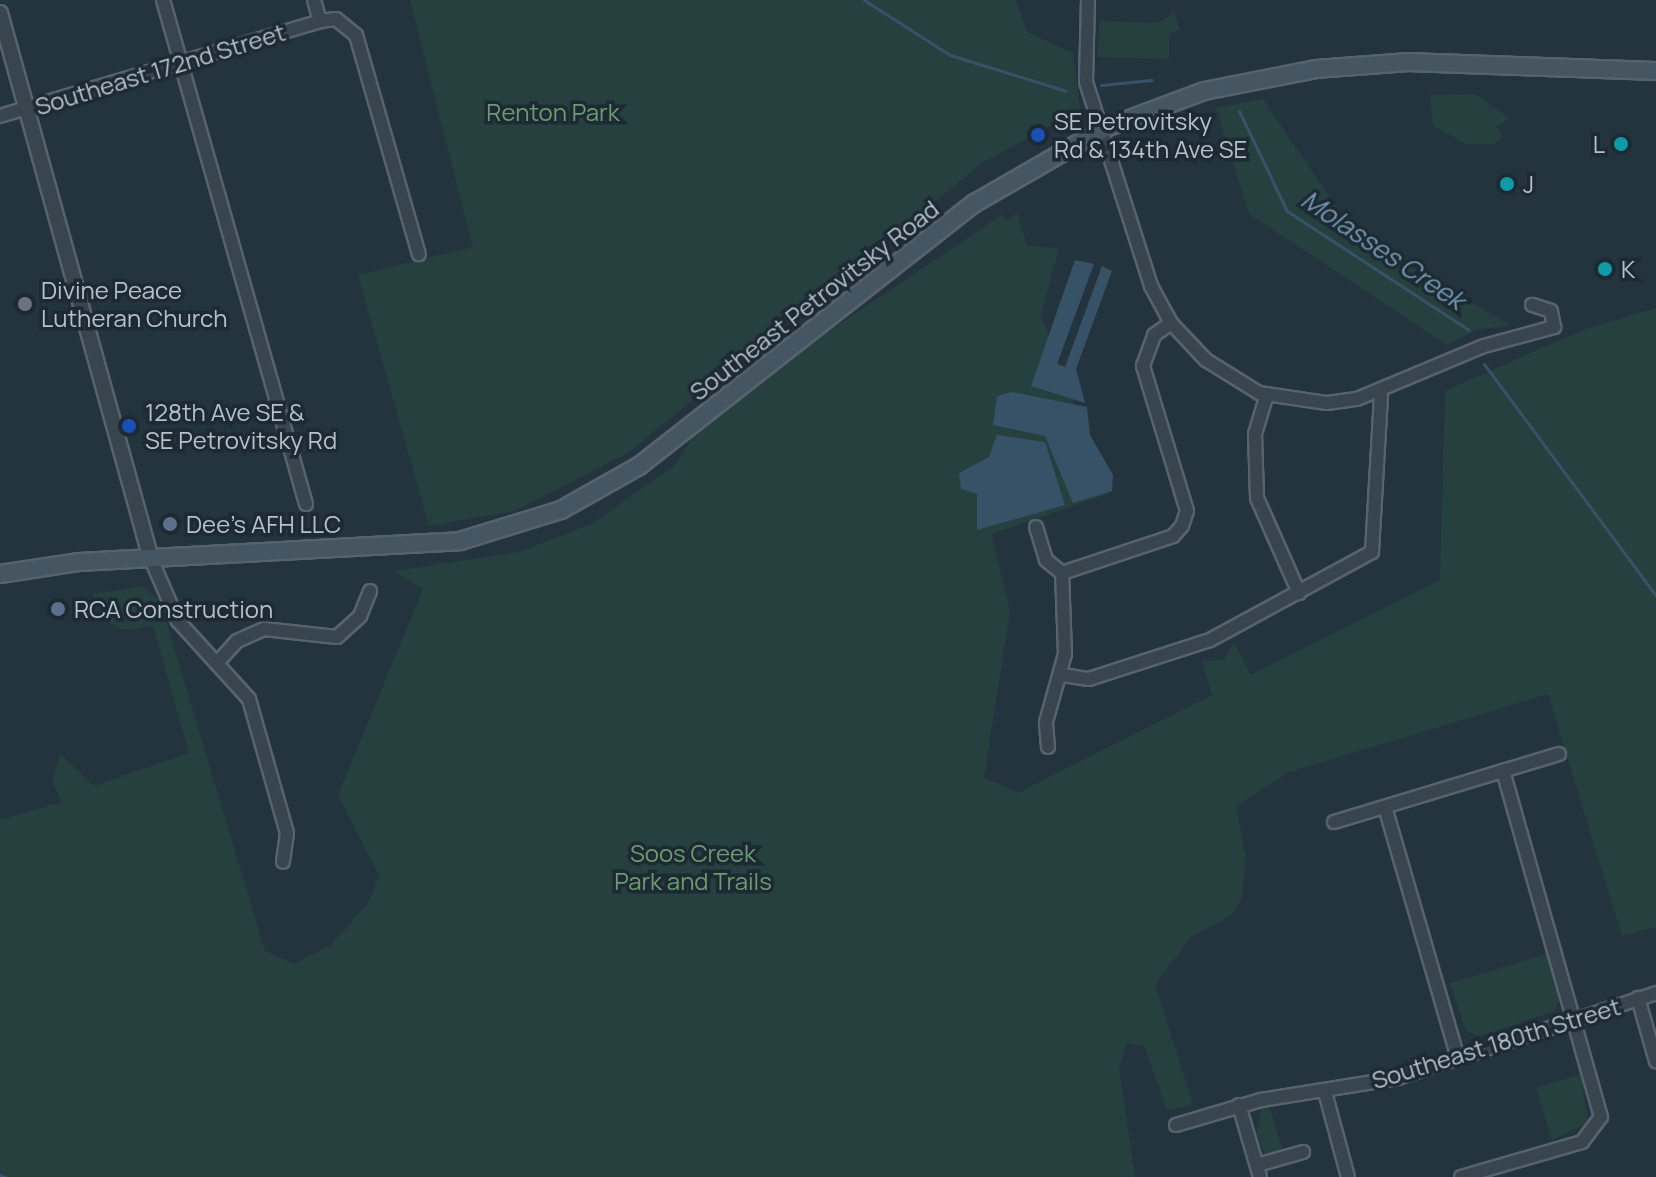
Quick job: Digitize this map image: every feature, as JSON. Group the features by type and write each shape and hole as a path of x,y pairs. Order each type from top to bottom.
{"main road":[{"name":"Southeast Petrovitsky Road","path":"0,574 151,559 460,541 561,510 639,466 975,203 1103,129 1204,91 1316,69 1409,62 1656,71"}],"street":[{"path":"163,0 306,504"},
{"path":"314,0 320,21 336,19 356,35 419,254"},
{"path":"1088,0 1082,63 1151,286 1171,323 1206,360 1267,394 1327,403 1381,394 1484,346 1554,327 1551,311 1532,305"},
{"path":"0,13 151,559 178,621 249,699 287,833 283,862"},
{"name":"Southeast 172nd Street","path":"0,116 320,21"},
{"path":"1062,573 1173,536 1182,526 1187,511 1143,366 1154,335 1171,323"},
{"path":"1267,394 1255,434 1257,498 1299,593"},
{"path":"1063,675 1089,679 1210,640 1372,552 1381,394"},
{"path":"1036,527 1046,560 1062,573"},
{"path":"1048,747 1046,722 1063,675 1062,573"},
{"path":"218,662 237,641 264,629 337,637 360,616 370,591"},
{"path":"1334,822 1559,754"},
{"path":"1461,1177 1582,1142 1598,1126 1601,1107 1503,771"},
{"path":"1385,807 1458,1059"},
{"name":"Southeast 180th Street","path":"1176,1125 1239,1105 1325,1092 1458,1059 1576,1023 1656,993"},
{"path":"1638,998 1656,1061"},
{"path":"1325,1092 1348,1177"},
{"path":"1239,1105 1259,1171 1303,1152"}],"green space":[{"name":"Renton Park","path":"410,0 1016,0 1027,32 1073,53 1080,110 982,163 628,453 514,511 429,526 358,275 473,247"},
{"path":"1174,13 1180,29 1169,34 1169,59 1097,57 1100,21 1157,23"},
{"path":"1474,94 1509,118 1496,127 1503,138 1493,144 1466,144 1433,125 1430,95"},
{"path":"1263,99 1355,235 1510,325 1476,330 1447,345 1249,214 1216,108"},
{"name":"Soos Creek Park and Trails","path":"1017,213 1027,246 1059,248 1041,315 1108,494 991,534 1010,611 984,777 1018,793 1212,695 1202,661 1224,660 1234,643 1251,675 1440,580 1445,391 1585,329 1656,308 1656,927 1622,936 1548,694 1289,772 1236,806 1246,857 1242,897 1232,915 1191,937 1155,985 1193,1104 1167,1110 1144,1046 1126,1043 1119,1069 1135,1177 0,1177 0,820 62,802 52,781 60,754 94,786 189,753 153,626 122,630 105,620 93,594 141,587 159,598 265,951 294,964 330,946 369,902 379,875 338,795 423,589 394,571 520,552 591,524 673,467 710,411 1003,214 1005,221"},
{"path":"1547,954 1560,996 1555,1011 1480,1036 1466,1031 1450,983"},
{"path":"1581,1074 1588,1123 1552,1140 1536,1088"},
{"path":"1269,1107 1283,1151 1265,1157 1257,1134 1261,1109"}],"water":[{"path":"1075,260 1094,264 1057,364 1065,367 1102,266 1112,271 1076,369 1085,403 1031,386"},
{"path":"1012,392 1087,407 1090,435 1113,475 1112,491 1073,503 1045,436 993,425 997,396"},
{"path":"997,435 1045,442 1065,505 977,530 977,494 961,489 959,473 989,457"}],"waterway":[{"name":"Molasses Creek","path":"864,0 950,55 1066,91"},
{"name":"Molasses Creek","path":"1101,85 1152,80"},
{"name":"Molasses Creek","path":"1239,111 1287,211 1469,330"},
{"name":"Molasses Creek","path":"1484,364 1656,596"},
{"path":"0,1175 5,1177"}],"place":[{"name":"SE Petrovitsky Rd & 134th Ave SE","path":"1038,135"},
{"name":"L","path":"1621,144"},
{"name":"J","path":"1507,184"},
{"name":"K","path":"1605,269"},
{"name":"Divine Peace Lutheran Church","path":"25,304"},
{"name":"128th Ave SE & SE Petrovitsky Rd","path":"129,426"},
{"name":"Dee's AFH LLC","path":"170,524"},
{"name":"RCA Construction","path":"58,609"}]}
